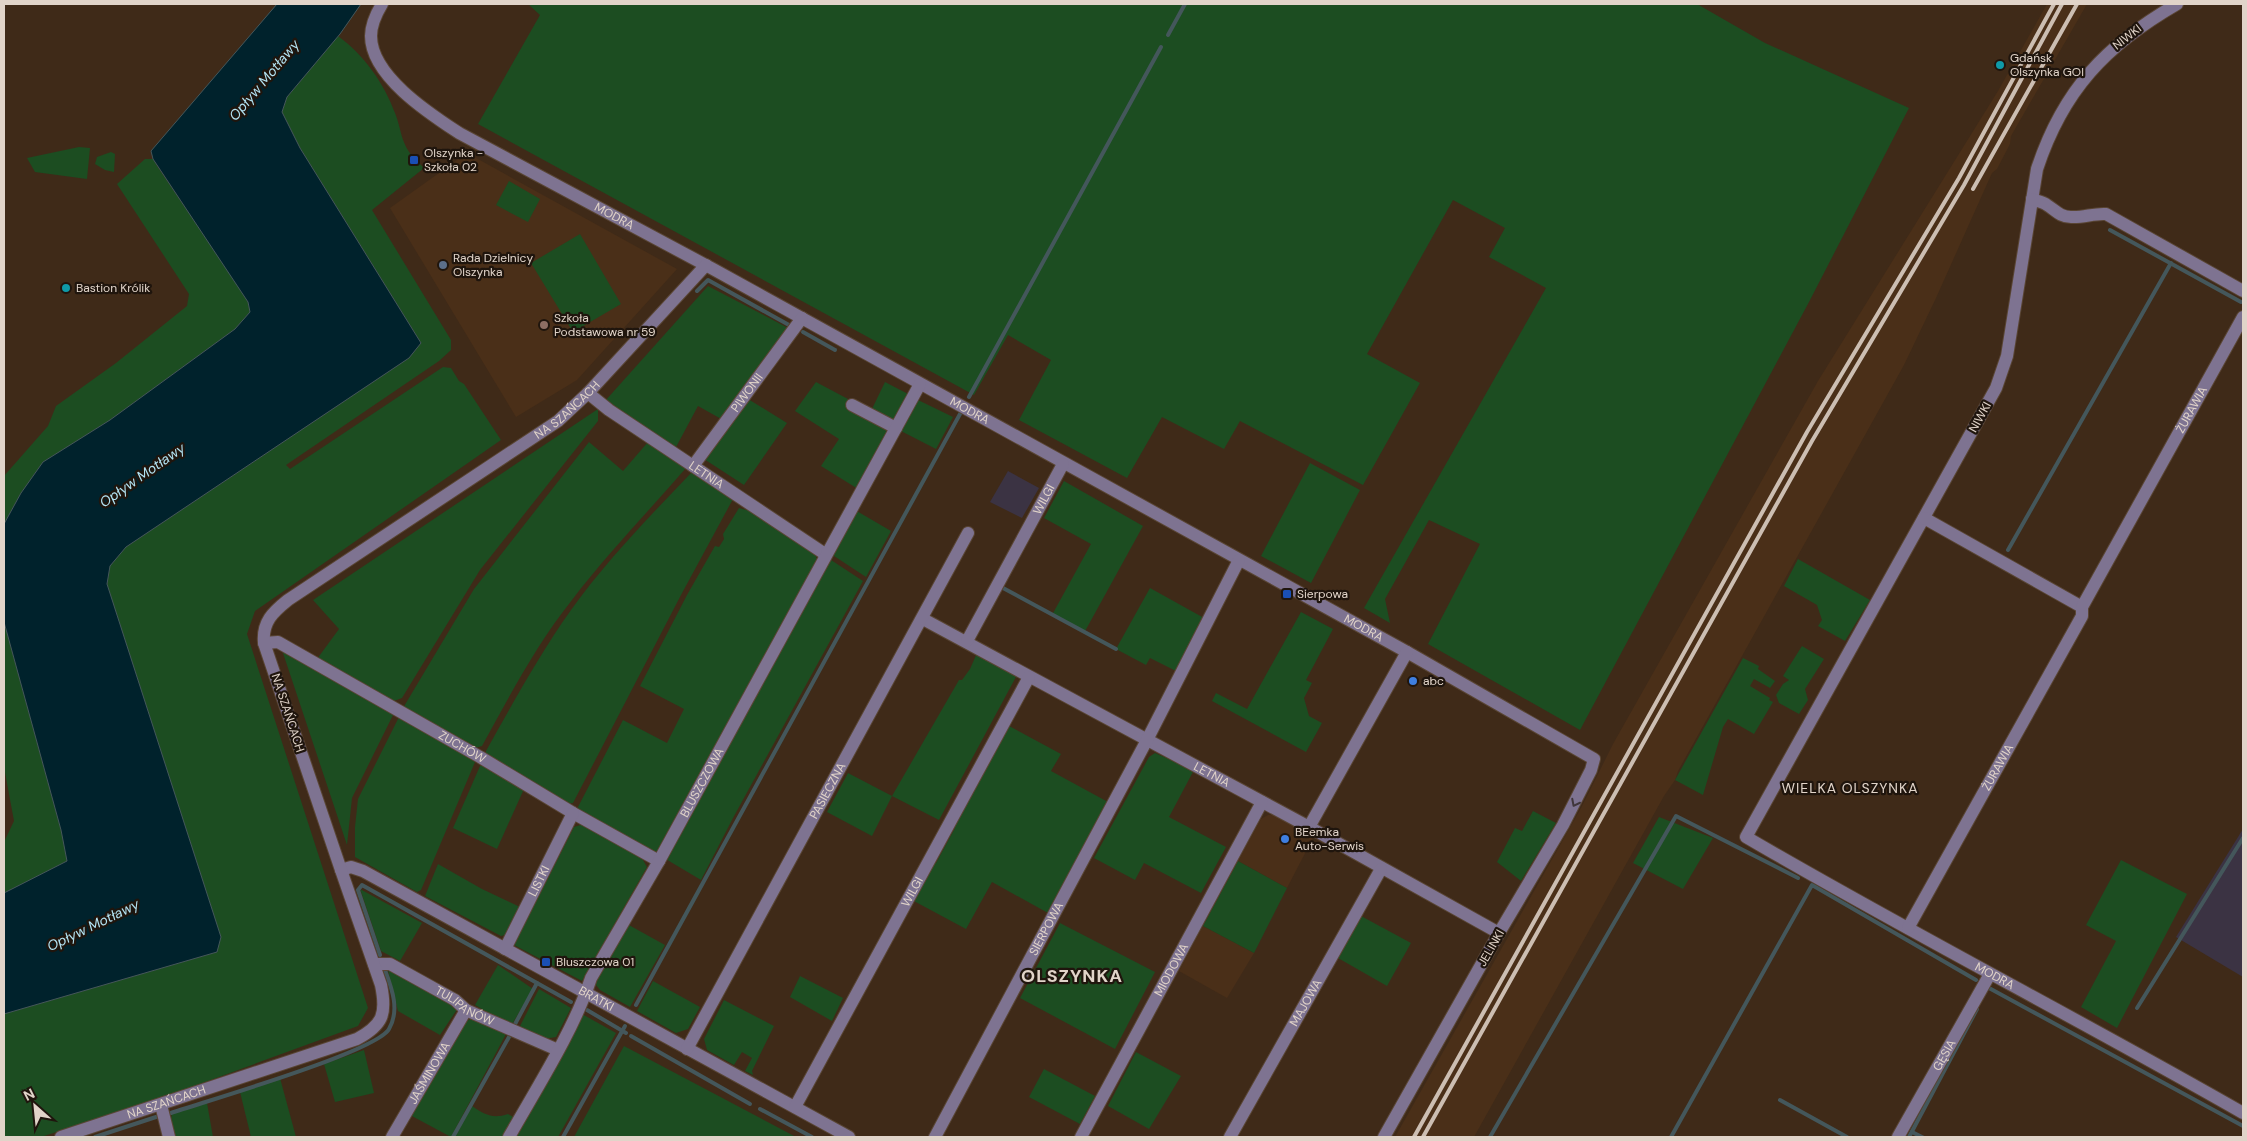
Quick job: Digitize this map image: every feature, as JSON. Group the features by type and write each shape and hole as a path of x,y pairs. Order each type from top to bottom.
{"street":[{"name":"MODRA","path":"382,4 372,24 370,37 384,71 424,110 459,133 706,265 1063,464 1407,652 1594,758"},
{"name":"NIWKI","path":"1746,837 1996,388 2003,371 2037,169 2045,143 2068,99 2090,70 2134,30 2177,4"},
{"path":"2032,199 2046,204 2058,214 2069,218 2097,213 2106,214 2243,291"},
{"name":"NA SZAŃCACH","path":"62,1137 357,1039 372,1031 383,1016 385,1000 264,642 266,624 272,614 288,600 551,426 588,393 706,265"},
{"name":"ŻURAWIA","path":"1908,928 2082,616 2082,607 2243,317"},
{"name":"PIWONII","path":"692,466 802,318"},
{"name":"BLUSZCZOWA","path":"509,1137 558,1050 586,993 591,978 659,861 825,554 920,384"},
{"name":"LETNIA","path":"588,393 609,410 825,554"},
{"path":"852,405 896,428"},
{"name":"WILGI","path":"967,642 1063,464"},
{"path":"1924,518 2082,607"},
{"name":"PASIECZNA","path":"687,1048 923,619 968,533"},
{"name":"SIERPOWA","path":"935,1137 1147,740 1239,560"},
{"name":"LETNIA","path":"923,619 1309,827 1499,933"},
{"name":"ZUCHÓW","path":"264,642 278,642 659,861"},
{"path":"1309,827 1407,652"},
{"name":"WILGI","path":"795,1107 1029,676"},
{"name":"JELINKI","path":"1384,1137 1499,933 1563,825 1591,770 1594,758"},
{"name":"MIODOWA","path":"1081,1137 1262,802"},
{"name":"LISTKI","path":"505,949 573,813"},
{"name":"MODRA","path":"1746,837 1990,974 2112,1038 2243,1114"},
{"name":"BRATKI","path":"340,870 351,867 363,871 850,1137"},
{"name":"MAJOWA","path":"1230,1137 1381,868"},
{"name":"TULIPANÓW","path":"374,964 390,964 455,1000 466,1010 558,1050"},
{"name":"GĘSIA","path":"1898,1137 1990,974"},
{"name":"JAŚMINOWA","path":"390,1137 466,1010"},
{"path":"161,1105 169,1137"}],"shaded area":[{"path":"2047,4 2087,4 2011,136 2010,144 1997,169 1992,173 1904,365 1678,771 1675,780 1664,796 1474,1137 1395,1137 1581,808 1613,744 1818,381 1998,91"},
{"name":"Szkoła Podstawowa nr 59","path":"467,153 677,269 577,380 516,417 390,208"},
{"path":"1008,471 1039,488 1022,518 990,502"},
{"path":"1268,815 1273,815 1314,836 1287,888 1238,861 1261,819"},
{"path":"2243,829 2243,977 2176,937"},
{"path":"1203,926 1254,953 1227,998 1179,971"}],"green space":[{"path":"528,4 1697,4 1765,43 1909,108 1809,302 1580,730 1428,644 1480,544 1429,520 1385,599 1390,623 1364,608 1546,288 1489,257 1505,228 1453,200 1367,354 1420,383 1363,485 1240,421 1224,449 1162,417 1127,478 1019,420 1051,360 1008,335 974,395 478,124 540,15"},
{"path":"338,36 365,61 379,80 395,113 403,140 412,156 410,158 416,165 419,163 424,168 372,210 451,340 451,350 439,361 286,465 290,469 443,367 451,368 459,381 464,384 501,440 255,611 247,634 368,1008 358,1026 167,1096 41,1137 4,1137 4,1014 217,952 107,584 110,566 126,547 409,358 421,343 300,148 282,112 287,97"},
{"path":"79,147 90,148 87,179 35,172 27,158"},
{"path":"111,152 115,154 114,172 105,170 95,164 97,157"},
{"path":"145,159 153,159 231,275 248,302 250,312 235,329 110,420 43,462 21,493 4,524 4,476 48,426 56,406 116,363 187,306 189,294 117,184"},
{"path":"509,181 540,199 528,222 496,205"},
{"path":"580,234 621,304 573,332 531,263"},
{"path":"708,286 790,329 723,420 698,406 675,449 605,401"},
{"path":"816,382 848,399 846,404 892,429 858,489 821,466 839,439 795,411"},
{"path":"885,382 910,395 898,417 891,421 871,411"},
{"path":"748,399 787,423 744,485 704,459"},
{"path":"916,399 953,417 936,449 901,431"},
{"path":"598,409 598,421 480,570 402,698 391,702 317,659 339,629 313,600"},
{"path":"589,442 623,471 648,442 686,468 599,566 559,617 524,672 482,746 472,749 403,708 474,589"},
{"path":"1310,463 1360,490 1311,583 1261,556"},
{"path":"692,472 733,499 573,803 566,804 486,756 486,751 537,662 571,610 614,556"},
{"path":"1064,481 1143,526 1084,633 1052,615 1091,544 1044,518"},
{"path":"739,508 750,511 812,551 817,561 656,853 579,812 578,807 623,720 667,743 684,709 640,686 687,595 715,546 719,547 724,539 723,534"},
{"path":"855,510 891,531 866,577 831,554"},
{"path":"828,558 863,581 701,880 664,858"},
{"path":"1798,559 1870,600 1845,641 1818,626 1822,620 1817,605 1784,586"},
{"path":"1150,588 1204,618 1176,671 1150,658 1146,665 1116,649"},
{"path":"1301,612 1333,629 1306,680 1312,683 1304,698 1309,716 1322,723 1306,752 1212,701 1216,693 1247,709"},
{"path":"4,622 61,830 67,861 4,893 4,842 14,821 4,767"},
{"path":"1802,646 1824,659 1805,689 1808,700 1799,714 1779,703 1776,695 1783,684 1789,680 1783,676"},
{"path":"281,647 394,713 352,798 347,845"},
{"path":"977,653 1017,675 939,820 892,796 959,680 962,680 970,669"},
{"path":"1743,658 1759,666 1758,669 1775,681 1770,688 1754,679 1750,686 1770,698 1769,700 1773,702 1754,734 1728,719 1723,727 1703,795 1675,780"},
{"path":"399,717 474,759 475,762 421,890 417,892 355,857 355,827 358,799"},
{"path":"1009,726 1061,754 1051,771 1108,802 1048,913 992,882 966,929 912,900 932,864 936,863 955,828 951,826"},
{"path":"1155,753 1194,770 1169,817 1226,847 1201,893 1144,863 1135,880 1094,858 1149,757"},
{"path":"484,765 524,789 497,849 453,828 480,766"},
{"path":"848,773 892,796 872,836 827,812"},
{"path":"1533,811 1556,823 1521,881 1497,862 1515,828 1522,831"},
{"path":"1659,817 1713,838 1683,889 1633,863"},
{"path":"587,823 640,855 647,867 582,981 514,945 574,827"},
{"path":"2121,860 2187,894 2117,1028 2081,1007 2116,941 2086,925"},
{"path":"1238,861 1287,888 1254,953 1203,926"},
{"path":"438,864 482,889 520,907 505,935 501,936 425,896"},
{"path":"360,889 422,923 400,961 381,951"},
{"path":"1361,916 1411,943 1387,986 1338,958"},
{"path":"1060,923 1155,972 1115,1049 1020,998"},
{"path":"627,924 665,945 630,1007 600,990 596,985 597,979"},
{"path":"498,965 533,989 511,1026 475,1005"},
{"path":"388,970 458,1008 440,1035 398,1011"},
{"path":"800,976 843,998 832,1021 790,997"},
{"path":"653,981 700,1007 688,1029 676,1033 637,1011"},
{"path":"539,989 571,1008 556,1037 544,1039 519,1028"},
{"path":"724,1000 774,1026 752,1071 753,1075 745,1071 752,1058 742,1052 734,1065 707,1050 704,1039"},
{"path":"582,1014 616,1033 558,1137 514,1137"},
{"path":"473,1018 506,1034 451,1137 410,1115 462,1023"},
{"path":"624,1046 796,1137 574,1137"},
{"path":"364,1050 374,1093 335,1102 324,1064"},
{"path":"1136,1052 1181,1076 1149,1129 1108,1106"},
{"path":"1044,1069 1095,1096 1080,1124 1029,1097"},
{"path":"280,1078 296,1137 251,1137 240,1092"},
{"path":"207,1103 213,1137 176,1137 171,1120 172,1113"},
{"path":"472,1106 489,1115 508,1114 515,1118 503,1137 455,1137"}],"water":[{"name":"Opływ Motławy","path":"277,4 361,4 340,34 287,97 282,112 300,148 421,343 409,358 126,547 110,566 107,584 221,937 217,952 4,1014 4,893 67,861 61,830 4,622 4,524 21,493 43,462 110,420 235,329 250,312 248,302 153,159 151,151"}],"waterway":[{"path":"1168,35 1185,4"},
{"path":"969,397 1161,47"},
{"path":"2110,230 2241,302"},
{"path":"2008,550 2171,263"},
{"path":"697,291 708,280 789,325"},
{"path":"803,332 835,350"},
{"path":"636,1005 960,414"},
{"path":"1003,588 1116,649"},
{"path":"1490,1137 1676,816 1798,878"},
{"path":"2137,1008 2243,838"},
{"path":"380,955 358,890 362,885 571,1002"},
{"path":"1671,1137 1812,885 1976,980"},
{"path":"171,1113 324,1063 377,1039 389,1029 394,1014 394,1000 385,970"},
{"path":"514,1026 537,983"},
{"path":"1989,988 2243,1126"},
{"path":"1909,1137 1977,1009"},
{"path":"587,1010 626,1033"},
{"path":"563,1137 625,1026"},
{"path":"631,1036 750,1104"},
{"path":"453,1137 509,1037"},
{"path":"1780,1100 1847,1137"},
{"path":"760,1109 812,1137"},
{"path":"95,1137 156,1117"},
{"path":"1912,1132 1922,1137"}],"railway":[{"path":"1414,1137 1807,432 1959,178 2054,4"},
{"path":"1423,1137 1812,441 1964,185 2062,4"},
{"path":"1973,189 2077,4"}],"place":[{"name":"Gdańsk Olszynka GOl","path":"2000,65"},
{"name":"Olszynka - Szkoła 02","path":"414,160"},
{"name":"Rada Dzielnicy Olszynka","path":"443,265"},
{"name":"Bastion Królik","path":"66,288"},
{"name":"Szkoła Podstawowa nr 59","path":"544,325"},
{"name":"Sierpowa","path":"1287,594"},
{"name":"abc","path":"1413,681"},
{"name":"BEemka Auto-Serwis","path":"1285,839"},
{"name":"Bluszczowa 01","path":"546,962"}],"district":[{"name":"WIELKA OLSZYNKA","path":"1850,788"},
{"name":"OLSZYNKA","path":"1072,976"}]}
